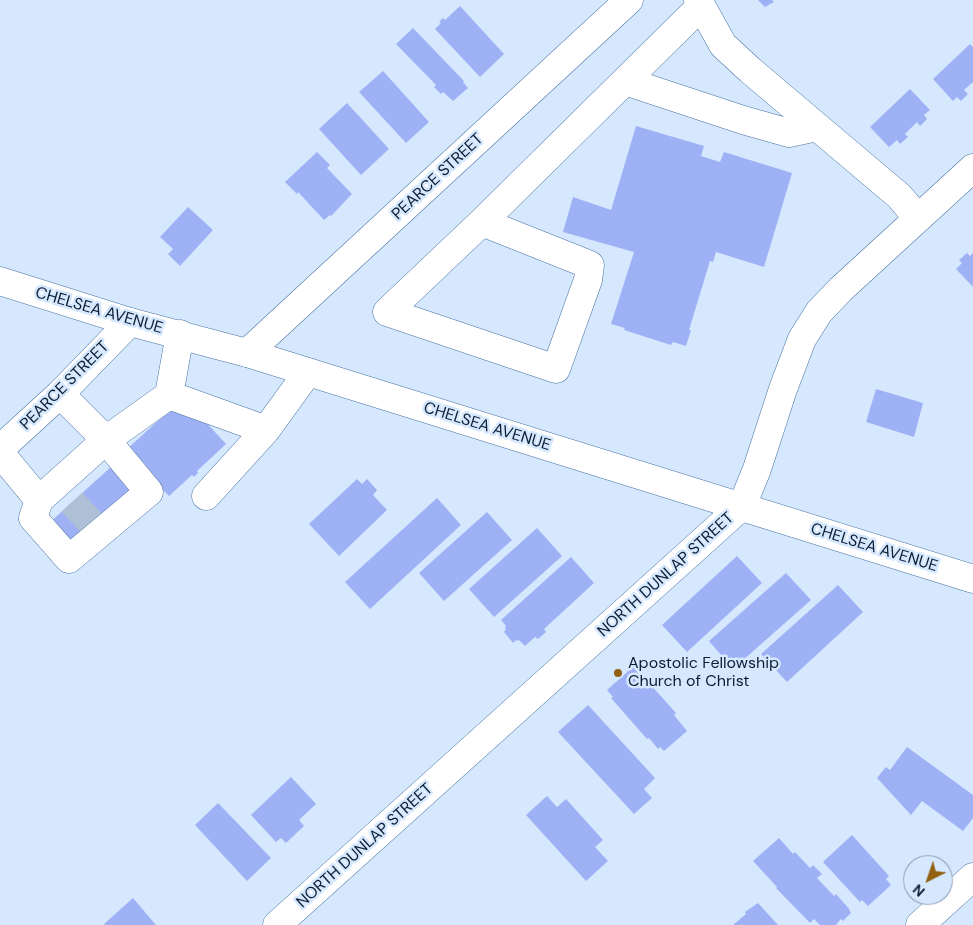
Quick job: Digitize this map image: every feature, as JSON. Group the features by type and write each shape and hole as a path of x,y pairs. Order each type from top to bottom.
{"street":[{"name":"PEARCE STREET","path":"247,353 629,0"},
{"path":"482,222 590,266 588,280 556,369 387,312 482,222 625,81 699,3 723,45 899,196 918,218"},
{"path":"625,81 789,133 817,127"},
{"name":"NORTH DUNLAP STREET","path":"277,925 742,506 757,469 802,340 819,312 841,289 973,168"},
{"name":"CHELSEA AVENUE","path":"0,281 130,322 247,353 973,579"},
{"name":"PEARCE STREET","path":"0,450 60,394 130,322"},
{"path":"60,394 106,440 149,492 97,529 69,560 33,518 56,496 106,440 169,395 180,334"},
{"path":"206,496 266,430 308,372"},
{"path":"169,395 266,430"},
{"path":"0,454 56,496"},
{"path":"920,925 973,877"}],"building":[{"path":"758,0 772,0 774,2 765,7"},
{"path":"460,6 504,54 480,77 435,29 443,18 445,20"},
{"path":"413,28 464,81 468,88 453,101 434,87 436,85 396,44"},
{"path":"970,44 973,47 973,82 964,90 968,94 961,101 957,97 953,101 933,79"},
{"path":"383,71 429,122 406,143 359,92"},
{"path":"910,89 930,110 924,115 927,119 920,126 917,122 905,134 908,137 900,144 897,140 889,147 870,127"},
{"path":"347,103 389,149 361,175 319,129"},
{"path":"636,126 704,146 701,156 720,162 724,152 792,173 764,267 716,252 713,262 710,261 686,346 673,342 671,345 611,324 634,252 563,232 573,197 611,210"},
{"path":"317,152 330,165 327,168 352,194 331,216 324,220 298,192 297,194 285,182"},
{"path":"188,207 213,230 180,266 168,254 173,249 160,237"},
{"path":"967,253 970,256 973,253 973,287 956,269 962,263 959,260"},
{"path":"876,389 923,403 914,437 866,422"},
{"path":"172,408 202,418 226,444 197,471 198,473 194,477 192,475 169,496 126,450"},
{"path":"113,465 134,487 68,548 47,525"},
{"path":"357,479 362,484 367,479 377,490 373,495 387,510 339,556 309,524"},
{"path":"437,498 461,525 370,609 345,582"},
{"path":"487,512 512,540 444,601 419,573"},
{"path":"537,528 562,556 494,617 469,589"},
{"path":"737,556 762,583 687,652 662,625"},
{"path":"571,557 594,583 544,629 546,632 538,639 535,637 525,646 519,640 513,643 504,632 506,626 501,620"},
{"path":"786,573 811,600 733,669 709,641"},
{"path":"838,585 863,612 787,682 761,654"},
{"path":"633,667 676,713 674,715 687,731 664,751 660,747 658,749 649,738 647,739 611,698 613,697 607,690"},
{"path":"588,705 655,778 644,789 652,798 634,814 558,732"},
{"path":"907,747 973,795 973,818 963,831 922,801 911,815 877,778 886,767 890,770"},
{"path":"291,777 316,804 299,820 304,826 286,843 281,838 276,842 251,815"},
{"path":"547,796 557,807 566,799 603,840 595,847 608,861 586,881 526,815"},
{"path":"218,803 271,858 247,881 195,825"},
{"path":"852,835 889,876 886,879 891,885 868,906 862,900 860,902 823,862"},
{"path":"779,838 793,854 795,852 810,868 813,865 822,874 817,878 834,896 836,894 850,910 851,913 843,921 841,919 836,925 820,925 814,919 810,923 753,861"},
{"path":"133,898 156,925 104,924"},
{"path":"758,903 778,925 733,925 746,914 745,912"}],"tunnel":[{"path":"72,502 93,525"}],"place":[{"name":"Apostolic Fellowship Church of Christ","path":"618,673"}]}
